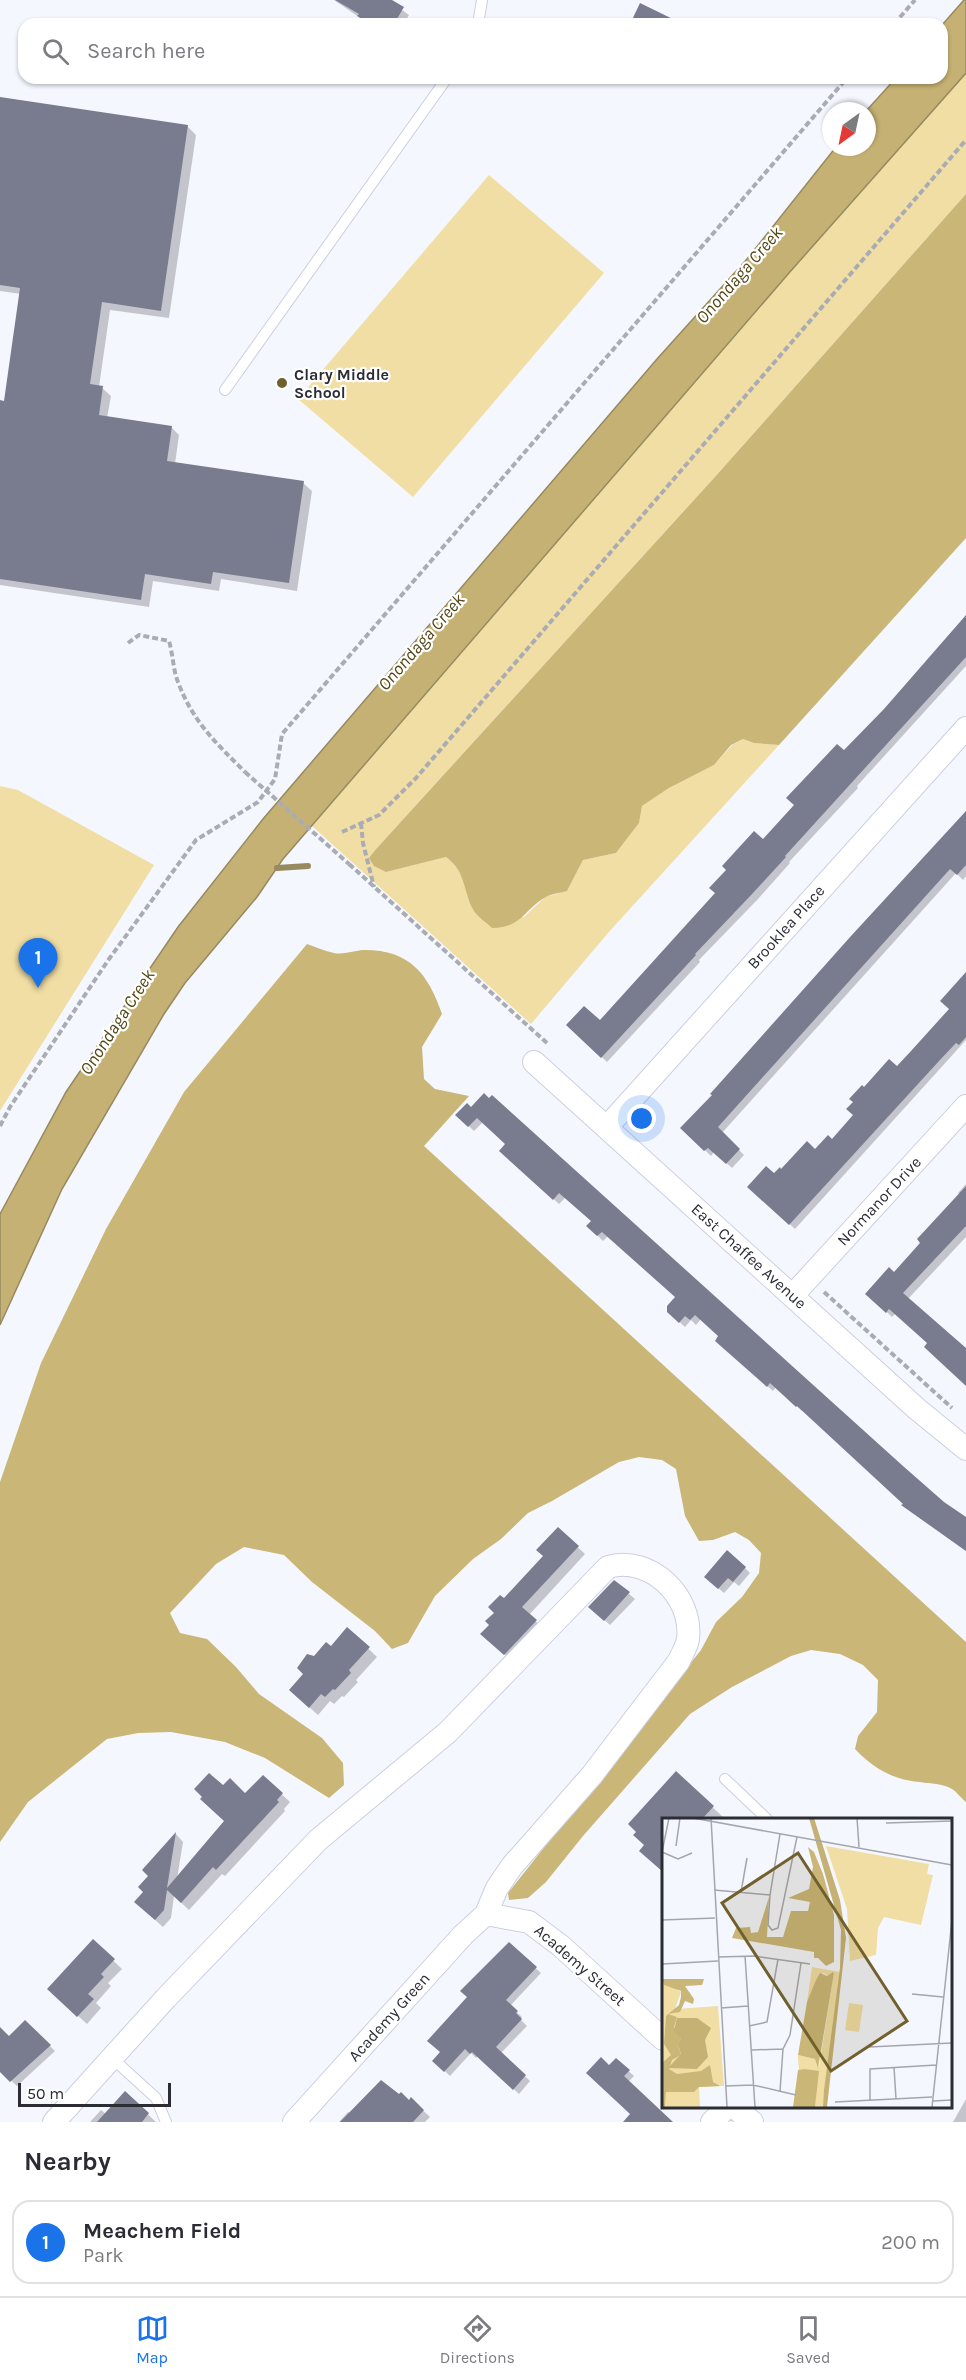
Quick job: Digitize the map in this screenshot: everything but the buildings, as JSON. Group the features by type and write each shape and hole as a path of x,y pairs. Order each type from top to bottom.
{"street":[{"name":"Brooklea Place","path":"607,1127 966,728"},
{"name":"East Chaffee Avenue","path":"534,1062 917,1409 966,1449"},
{"name":"Normanor Drive","path":"793,1295 966,1106"},
{"path":"54,2122 166,1998 318,1840 448,1732 608,1568 621,1564 652,1572 671,1586 685,1610 688,1640 679,1661 592,1775 512,1866 497,1888 486,1914"},
{"name":"Academy Street","path":"486,1914 529,1922 561,1946 662,2038"},
{"name":"Academy Green","path":"294,2122 463,1935 486,1914"},
{"path":"712,2122 727,2107"},
{"path":"734,2107 752,2122"}],"lane":[{"path":"479,18 482,0"},
{"path":"225,390 443,84"},
{"path":"725,1779 766,1818"},
{"path":"112,2058 156,2098 166,2122"}],"path":[{"path":"899,18 915,0"},
{"path":"0,1126 10,1107 109,959 196,840 258,802 275,779 282,734 841,84"},
{"path":"342,832 379,815 416,778 966,140"},
{"path":"128,643 139,635 169,641 177,680 190,709 207,735 245,772 349,864"},
{"path":"361,823 363,843 374,886"}],"shaded area":[{"path":"966,73 966,194 714,478 377,848 386,872 446,857 461,874 474,911 524,917 545,897 567,891 583,860 616,853 639,823 642,806 669,788 714,765 732,745 743,739 754,743 779,745 608,933 531,1024 312,826 789,273"},
{"path":"489,175 604,273 413,497 298,399"},
{"path":"966,194 966,538 779,745 754,743 743,739 731,745 714,765 669,788 642,806 639,823 616,853 583,860 567,891 544,898 516,922 492,928 480,918 470,904 458,869 446,857 386,872 374,866 369,858 377,848 714,478"},
{"path":"0,786 18,790 154,865 0,1111"},
{"path":"307,944 337,953 362,950 392,954 404,959 423,975 442,1014 422,1047 424,1079 435,1089 469,1096 424,1146 966,1642 966,1802 948,1787 892,1776 862,1756 855,1749 858,1736 877,1712 878,1680 863,1665 840,1654 811,1650 791,1656 732,1687 690,1714 583,1836 546,1882 528,1898 509,1900 508,1893 701,1650 716,1622 742,1597 759,1573 761,1553 749,1540 735,1532 713,1540 699,1541 685,1516 676,1469 662,1460 639,1457 619,1462 528,1513 501,1539 473,1559 435,1596 408,1643 392,1649 375,1631 312,1582 284,1555 244,1547 216,1564 170,1613 180,1633 207,1639 236,1667 259,1694 322,1738 343,1763 344,1785 329,1798 265,1758 225,1742 171,1732 138,1733 107,1739 28,1802 0,1842 0,1482 41,1363 106,1229 184,1092"}],"water":[{"name":"Onondaga Creek","path":"966,0 966,73 789,273 283,859 257,897 185,983 164,1014 62,1189 0,1325 0,1214 66,1092 178,927 263,819 657,359 747,259 829,156 876,156 876,102 874,102 891,84 948,84 948,18"}],"waterway":[{"path":"277,868 308,866"}],"place":[{"name":"Clary Middle School","path":"282,383"},
{"name":"Meachem Field","path":"38,988"}]}
